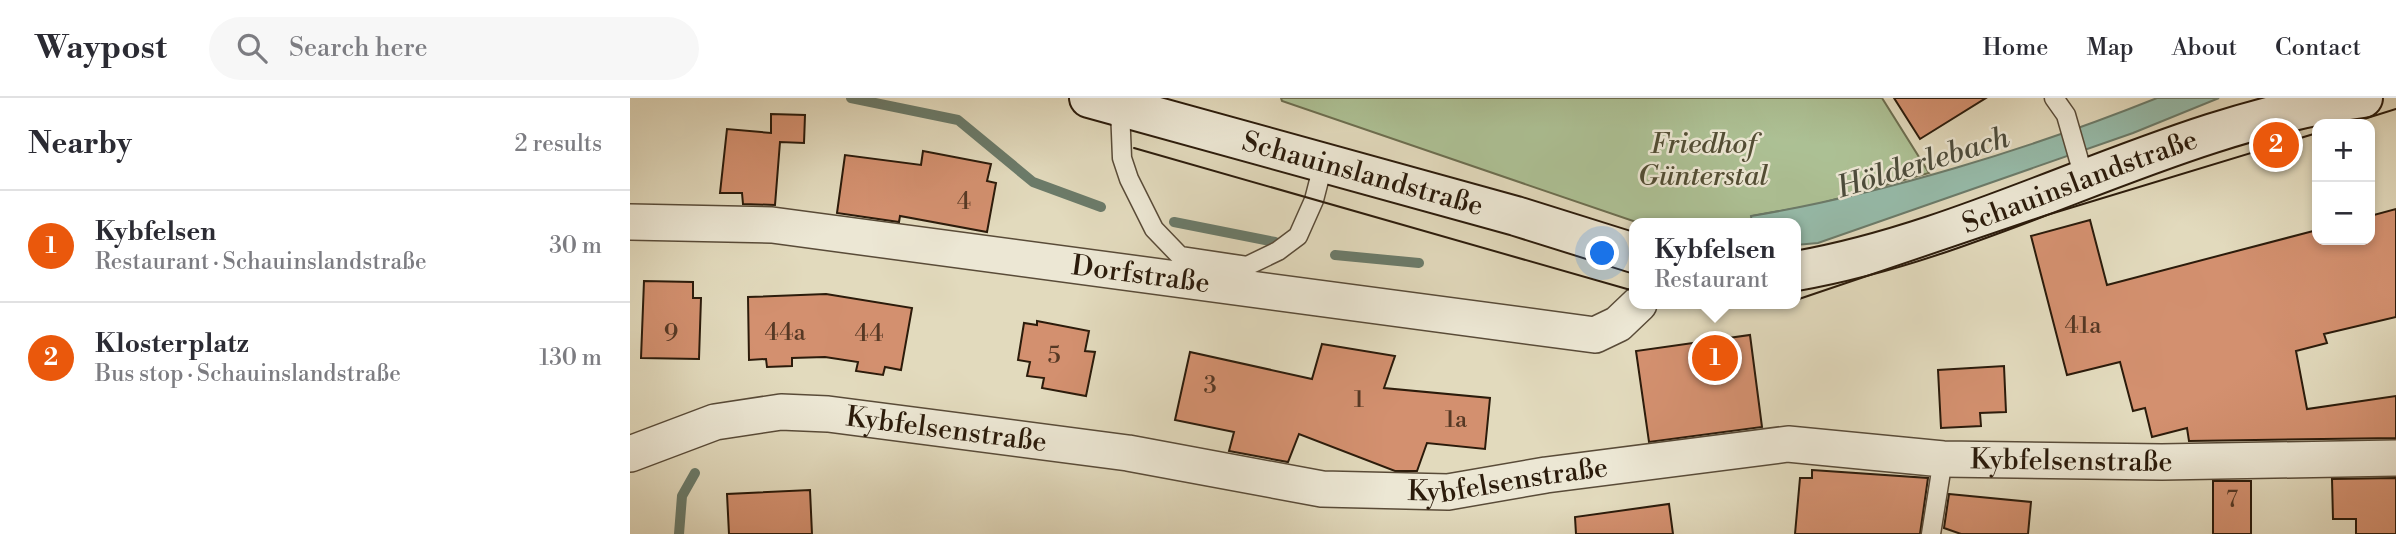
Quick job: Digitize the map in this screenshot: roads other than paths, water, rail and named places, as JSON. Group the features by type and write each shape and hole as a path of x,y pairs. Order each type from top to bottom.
{"main road":[{"name":"Schauinslandstraße","path":"1801,270 1847,261 1898,246 2083,170 2253,119 2358,98"},
{"name":"Schauinslandstraße","path":"1105,103 1516,216 1629,251"}],"street":[{"name":"Dorfstraße","path":"630,222 772,225 1595,335 1618,324 1634,309"},
{"name":"Kybfelsenstraße","path":"630,454 715,422 781,412 828,414 1128,453 1322,489 1448,492 1546,475 1788,444 1943,458 2162,462 2396,458"}],"lane":[{"path":"2054,98 2066,116 2083,170"},
{"path":"1105,103 1129,179 1154,229 1180,256 1247,266 1278,251 1298,236 1314,200 1323,165"},
{"path":"1931,534 1943,458"}],"waterway":[{"name":"Hölderlebach","path":"851,98 958,120 1033,182 1101,207"},
{"name":"Hölderlebach","path":"1174,222 1275,242"},
{"name":"Hölderlebach","path":"1335,255 1419,263"},
{"path":"679,534 682,496 695,473"}],"tram line":[{"path":"2364,119 2396,109"},
{"path":"1801,298 2047,215 2312,135"},
{"path":"1134,148 1629,290"}],"place":[{"name":"Klosterplatz","path":"2276,145"},
{"name":"Kybfelsen","path":"1715,358"}],"park label":[{"name":"Friedhof Günterstal","path":"1703,160"}]}
